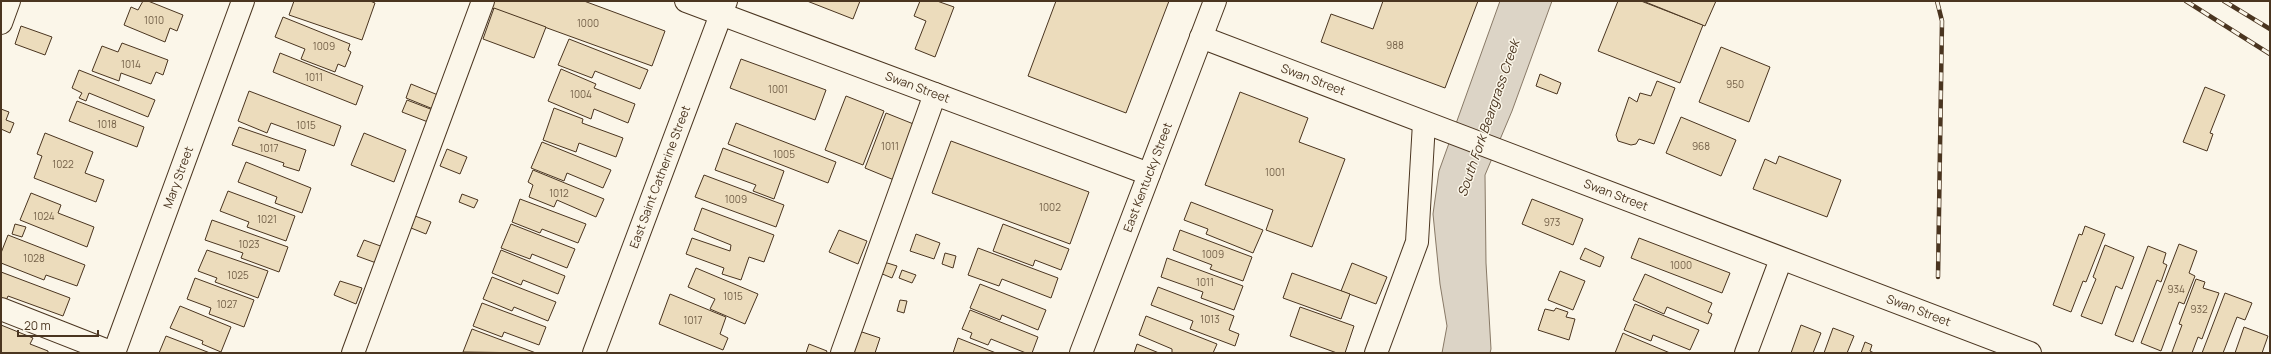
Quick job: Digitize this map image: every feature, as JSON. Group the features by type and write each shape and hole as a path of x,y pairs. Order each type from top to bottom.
{"street":[{"path":"1,22 9,1"},
{"name":"Mary Street","path":"113,353 243,1"},
{"path":"353,353 483,1"},
{"name":"Swan Street","path":"686,1 723,8 935,94 1149,174"},
{"name":"East Kentucky Street","path":"1082,353 1215,1"},
{"name":"East Saint Catherine Street","path":"594,353 723,8"},
{"name":"Swan Street","path":"1201,37 1781,259 1993,346 2030,353"},
{"path":"842,353 935,94"},
{"path":"1376,353 1417,242 1424,123"},
{"path":"1746,353 1781,259"},
{"path":"1,309 113,353"}],"water":[{"name":"South Fork Beargrass Creek","path":"1500,1 1552,1 1512,111 1485,175 1486,263 1490,353 1442,353 1447,326 1440,284 1433,214 1439,171"}],"building":[{"path":"143,1 148,1 183,15 177,31 170,28 165,42 124,25 131,7 138,10"},
{"path":"294,1 370,1 375,3 362,40 289,15"},
{"path":"494,1 584,1 665,31 652,66 492,8"},
{"path":"807,1 860,1 853,19"},
{"path":"920,1 937,1 954,7 935,57 915,49 926,21 914,16"},
{"path":"1056,1 1169,1 1126,113 1028,76"},
{"path":"1383,1 1478,1 1445,88 1321,42 1331,14 1373,29"},
{"path":"1618,1 1641,1 1703,25 1680,83 1598,51"},
{"path":"1643,1 1716,1 1705,26"},
{"path":"494,8 546,27 534,58 483,39"},
{"path":"283,17 350,44 348,50 351,52 345,67 338,64 335,72 301,59 305,49 275,37"},
{"path":"21,26 52,37 45,55 15,44"},
{"path":"569,39 648,70 640,89 595,71 592,78 558,65"},
{"path":"122,43 168,60 163,75 156,72 151,84 121,73 119,81 92,71 102,46 118,52"},
{"path":"1721,47 1770,67 1749,122 1699,102"},
{"path":"280,53 363,86 356,105 273,72"},
{"path":"741,59 826,90 815,120 730,88"},
{"path":"561,69 596,84 594,88 635,104 628,123 594,109 591,119 548,101"},
{"path":"79,70 155,100 148,117 89,93 86,101 79,98 82,93 72,88"},
{"path":"1540,74 1561,83 1557,94 1536,86"},
{"path":"1657,81 1675,88 1654,144 1639,139 1636,144 1631,145 1618,141 1616,135 1629,97 1637,102 1640,93 1651,96"},
{"path":"411,84 438,95 433,109 406,98"},
{"path":"2205,87 2225,95 2210,133 2213,134 2207,151 2183,142"},
{"path":"249,91 341,126 334,146 271,123 267,133 238,121"},
{"path":"1240,92 1308,118 1299,142 1345,159 1312,247 1266,230 1273,210 1205,185"},
{"path":"846,96 884,111 863,165 825,150"},
{"path":"407,100 433,110 428,122 402,112"},
{"path":"77,101 144,127 137,147 69,121"},
{"path":"554,108 583,119 582,123 623,138 616,157 579,143 576,152 543,140"},
{"path":"1,109 9,112 6,120 14,123 10,133 1,129"},
{"path":"886,113 916,125 894,180 865,168"},
{"path":"1681,117 1736,140 1721,176 1666,153"},
{"path":"736,123 836,162 828,183 728,144"},
{"path":"239,127 306,150 299,171 283,166 284,163 232,145"},
{"path":"45,133 93,152 85,173 104,180 96,202 34,178 42,156 37,154"},
{"path":"364,133 406,150 394,182 351,165"},
{"path":"951,141 1089,192 1070,244 932,193"},
{"path":"542,142 611,170 603,188 567,173 564,181 531,168"},
{"path":"723,148 784,171 774,199 753,191 756,185 715,170"},
{"path":"447,149 467,157 460,174 440,166"},
{"path":"1779,156 1841,180 1827,217 1753,189 1765,159 1776,164"},
{"path":"246,162 311,188 302,213 275,203 277,197 238,182"},
{"path":"533,170 604,199 596,217 557,200 554,207 529,197 533,185 528,182"},
{"path":"704,175 784,205 776,227 695,197"},
{"path":"228,191 295,216 286,241 247,227 249,222 220,211"},
{"path":"31,193 61,205 58,213 94,227 87,247 20,220"},
{"path":"462,194 478,200 474,208 459,202"},
{"path":"520,199 586,224 578,243 542,229 540,233 512,222"},
{"path":"1532,199 1583,219 1573,245 1522,224"},
{"path":"1191,202 1263,230 1253,253 1206,234 1208,229 1184,220"},
{"path":"702,208 774,235 764,262 749,257 741,280 722,274 724,268 686,254 692,238 730,251 731,245 694,230"},
{"path":"415,216 431,222 426,234 411,228"},
{"path":"212,220 288,247 279,272 241,258 243,253 205,240"},
{"path":"15,224 26,227 22,237 12,234"},
{"path":"511,224 575,249 567,268 532,254 530,259 501,248"},
{"path":"1003,224 1069,249 1061,270 1035,260 1033,266 993,251"},
{"path":"2085,226 2105,234 2086,282 2083,281 2071,312 2053,305 2079,234 2082,235"},
{"path":"839,230 867,241 858,264 829,252"},
{"path":"1180,230 1252,257 1243,281 1210,269 1212,265 1173,250"},
{"path":"916,234 940,243 934,259 910,251"},
{"path":"8,235 85,265 77,286 46,275 44,280 1,263 1,253"},
{"path":"1639,238 1730,273 1722,293 1631,258"},
{"path":"364,240 386,248 379,264 357,256"},
{"path":"2179,244 2197,251 2189,273 2195,276 2184,304 2179,302 2161,351 2141,343"},
{"path":"2105,245 2134,257 2122,289 2116,286 2102,324 2081,316 2096,279 2093,277"},
{"path":"2148,246 2166,253 2163,263 2167,265 2161,282 2157,280 2133,342 2115,335"},
{"path":"978,248 1058,278 1051,298 1002,279 999,286 968,275"},
{"path":"1585,248 1604,257 1600,267 1580,259"},
{"path":"207,250 268,271 258,298 215,282 217,278 198,271"},
{"path":"501,250 565,276 558,294 523,280 521,285 492,273"},
{"path":"945,253 956,256 953,268 942,264"},
{"path":"1167,258 1243,286 1234,310 1201,298 1203,292 1161,277"},
{"path":"884,262 897,266 892,278 880,273"},
{"path":"1352,263 1387,277 1376,304 1341,291"},
{"path":"696,268 758,294 745,324 710,309 715,299 688,287"},
{"path":"902,270 916,275 912,283 899,278"},
{"path":"1560,271 1585,281 1573,310 1548,300"},
{"path":"1,272 70,298 63,316 8,296 5,303 1,301"},
{"path":"1292,273 1350,294 1341,319 1283,298"},
{"path":"1645,274 1712,303 1708,312 1712,314 1708,324 1667,307 1664,314 1633,300"},
{"path":"492,277 556,302 548,321 514,307 512,311 483,299"},
{"path":"195,278 254,300 244,327 209,314 211,308 187,299"},
{"path":"2196,279 2205,282 2203,288 2219,293 2202,339 2198,337 2192,353 2172,352 2182,325 2179,324"},
{"path":"340,281 362,288 356,304 334,295"},
{"path":"980,284 1046,310 1038,330 1002,315 1000,320 970,308"},
{"path":"1158,287 1234,316 1229,330 1239,334 1235,346 1190,329 1193,321 1151,305"},
{"path":"2225,293 2252,303 2245,320 2237,317 2223,353 2202,353"},
{"path":"670,294 726,317 720,334 728,338 723,350 659,324"},
{"path":"900,300 907,301 904,313 897,311"},
{"path":"482,303 546,327 539,345 504,332 502,337 473,326"},
{"path":"1635,304 1699,330 1690,350 1653,335 1651,341 1624,330"},
{"path":"180,306 231,327 221,352 202,344 203,341 170,328"},
{"path":"1300,307 1354,326 1345,353 1337,353 1290,336"},
{"path":"1556,308 1568,312 1566,317 1575,319 1569,340 1538,330 1545,309 1554,311"},
{"path":"970,310 1038,337 1032,353 1026,353 991,339 988,345 970,338 972,333 962,329"},
{"path":"1146,316 1217,344 1213,353 1172,353 1172,349 1139,335"},
{"path":"1,325 33,338 30,344 48,351 48,353 1,353"},
{"path":"1801,325 1821,333 1813,353 1791,353"},
{"path":"2244,327 2268,336 2262,353 2235,353"},
{"path":"1833,328 1854,336 1847,353 1824,353"},
{"path":"472,329 536,353 463,352"},
{"path":"853,329 880,338 875,353 844,353"},
{"path":"1623,333 1627,335 1670,353 1615,353"},
{"path":"166,336 210,353 159,353"},
{"path":"958,338 996,353 953,353"},
{"path":"1865,342 1872,345 1870,351 1874,353 1861,353"},
{"path":"809,344 827,351 826,353 806,353"},
{"path":"1137,344 1159,353 1134,353"}],"railway":[{"path":"1937,1 1942,21 1938,277"},
{"path":"2186,1 2270,54"},
{"path":"2224,1 2270,29"}]}
